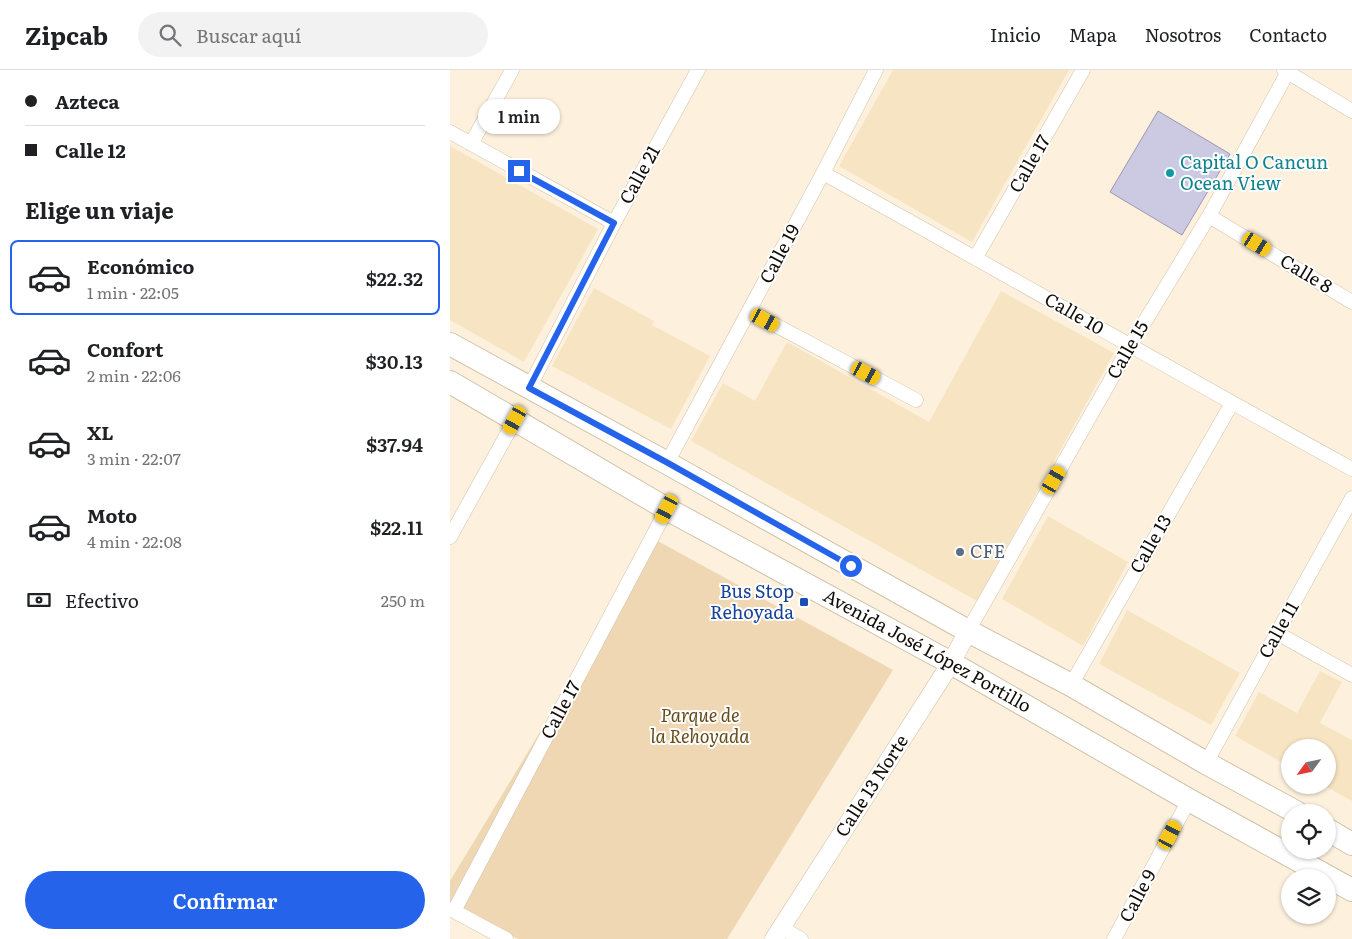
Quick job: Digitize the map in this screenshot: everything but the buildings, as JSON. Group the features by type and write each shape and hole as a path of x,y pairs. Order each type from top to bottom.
{"main road":[{"path":"450,344 668,463 968,631 1071,685 1281,804"},
{"name":"Avenida José López Portillo","path":"450,382 667,509 951,664 1189,800 1352,890"},
{"path":"1336,835 1352,844"}],"street":[{"path":"471,144 512,70"},
{"name":"Calle 21","path":"529,388 614,223 698,70"},
{"name":"Calle 19","path":"668,463 876,70"},
{"name":"Calle 17","path":"976,258 1083,70"},
{"path":"1287,71 1352,112"},
{"name":"Calle 15","path":"968,631 1130,346 1209,216 1287,71"},
{"path":"450,132 614,223"},
{"name":"Calle 10","path":"823,173 1232,404 1352,469"},
{"name":"Calle 8","path":"1209,216 1352,302"},
{"path":"748,311 916,400"},
{"name":"Calle 13","path":"1071,685 1232,404"},
{"path":"450,537 515,420"},
{"name":"Calle 11","path":"1206,763 1352,498"},
{"name":"Calle 17","path":"452,910 667,509"},
{"name":"Calle 13 Norte","path":"777,934 951,664 968,631"},
{"path":"1277,633 1352,675"},
{"name":"Calle 9","path":"1114,939 1189,800"},
{"path":"452,910 506,939"},
{"path":"777,934 801,939"}],"shaded area":[{"path":"893,70 1069,70 972,242 839,166"},
{"path":"450,146 598,229 524,362 450,320"},
{"path":"594,288 654,321 652,325 710,356 671,429 552,366"},
{"path":"1001,291 1114,353 977,601 691,441 723,383 755,401 787,342 929,422"},
{"path":"1048,516 1128,562 1083,646 1002,599"},
{"path":"1127,610 1240,673 1211,725 1099,664"},
{"path":"1320,671 1342,682 1320,723 1352,740 1352,801 1336,792 1336,739 1281,739 1281,762 1235,736 1259,692 1297,713"}],"green space":[{"name":"Parque de la Rehoyada","path":"656,540 893,670 727,939 518,939 450,901 450,881"}],"place":[{"name":"Capital O Cancun Ocean View","path":"1170,173"},
{"name":"CFE","path":"960,552"},
{"name":"Bus Stop Rehoyada","path":"804,602"}],"route":[{"path":"519,171 614,223 529,388 668,463 851,566"}]}
